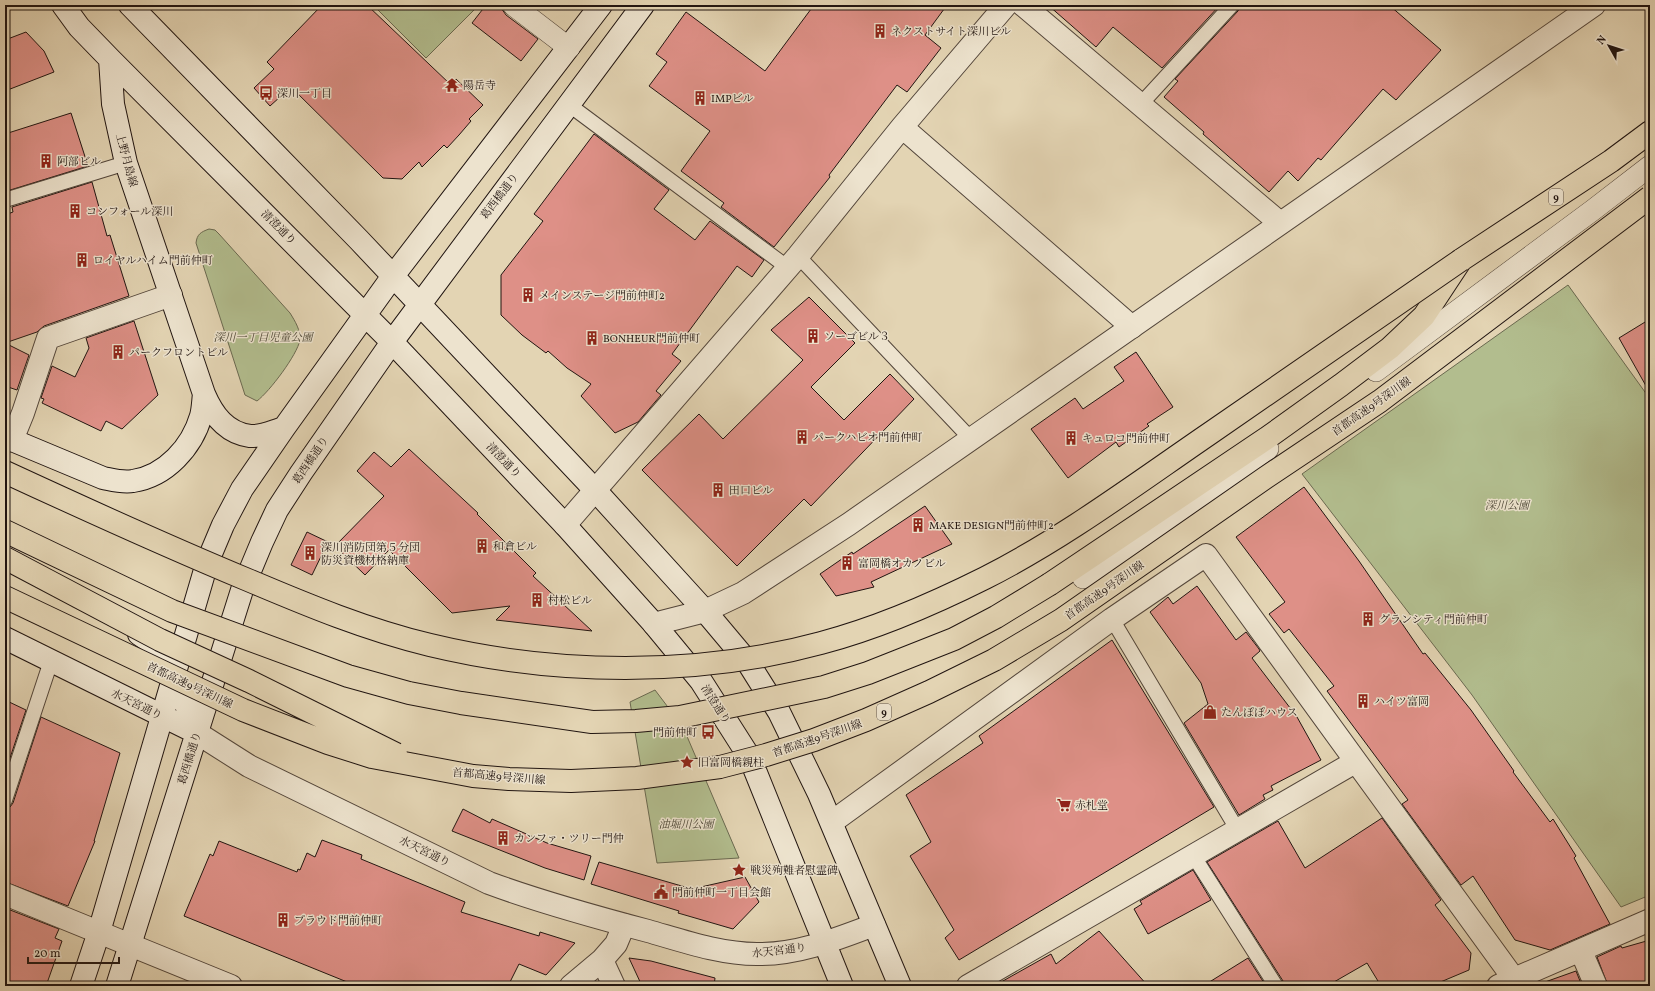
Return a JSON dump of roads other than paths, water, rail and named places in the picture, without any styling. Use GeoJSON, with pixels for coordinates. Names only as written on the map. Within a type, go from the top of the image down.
{"type":"FeatureCollection","features":[{"type":"Feature","properties":{"kind":"highway","name":"9"},"geometry":{"type":"LineString","coordinates":[[5,473],[176,550],[316,608],[377,630],[426,644],[480,656],[529,663],[585,668],[635,668],[680,666],[749,658],[820,644],[872,627],[934,602],[987,577],[1042,546],[1105,506],[1461,260],[1604,165],[1650,132]]}},
{"type":"Feature","properties":{"kind":"highway","name":"首都高速9号深川線"},"geometry":{"type":"LineString","coordinates":[[5,597],[243,710],[285,728],[372,757],[474,776],[571,780],[636,778],[681,773],[720,767],[766,756],[814,740],[866,720],[929,692],[994,660],[1061,620],[1265,478],[1380,402],[1650,196]]}},
{"type":"Feature","properties":{"kind":"highway"},"geometry":{"type":"LineString","coordinates":[[5,531],[172,611],[348,676],[409,692],[511,712],[592,722],[636,721],[680,717],[720,710],[824,688],[868,673],[954,639],[1043,588],[1267,438],[1390,348],[1424,316],[1461,260]]}},
{"type":"Feature","properties":{"kind":"highway"},"geometry":{"type":"LineString","coordinates":[[5,558],[147,634],[357,733],[422,767]]}},
{"type":"Feature","properties":{"kind":"main road","name":"清澄通り"},"geometry":{"type":"LineString","coordinates":[[63,5],[80,28],[365,314],[566,525],[654,624],[701,681],[750,758],[769,801],[842,986]]}},
{"type":"Feature","properties":{"kind":"main road"},"geometry":{"type":"LineString","coordinates":[[130,5],[393,276],[595,490],[705,611],[747,661],[779,712],[832,822],[900,986]]}},
{"type":"Feature","properties":{"kind":"main road"},"geometry":{"type":"LineString","coordinates":[[81,986],[99,932],[207,564],[223,525],[242,489],[393,276],[601,5]]}},
{"type":"Feature","properties":{"kind":"main road","name":"葛西橋通り"},"geometry":{"type":"LineString","coordinates":[[117,986],[242,590],[277,510],[351,399],[392,342],[642,5]]}},
{"type":"Feature","properties":{"kind":"main road"},"geometry":{"type":"LineString","coordinates":[[566,525],[793,261],[902,127],[1006,5]]}},
{"type":"Feature","properties":{"kind":"main road"},"geometry":{"type":"LineString","coordinates":[[1023,5],[1280,223]]}},
{"type":"Feature","properties":{"kind":"main road"},"geometry":{"type":"LineString","coordinates":[[654,624],[705,611],[743,592],[843,528],[1594,5]]}},
{"type":"Feature","properties":{"kind":"main road","name":"上野月島線"},"geometry":{"type":"LineString","coordinates":[[110,59],[113,104],[126,163],[204,394],[215,416],[227,427],[235,431],[251,436],[265,434],[284,428]]}},
{"type":"Feature","properties":{"kind":"main road"},"geometry":{"type":"LineString","coordinates":[[902,127],[1132,327]]}},
{"type":"Feature","properties":{"kind":"main road"},"geometry":{"type":"LineString","coordinates":[[171,295],[48,338],[23,413],[8,441],[103,478],[118,482],[133,482],[162,471],[175,460],[196,430],[202,415],[204,394]]}},
{"type":"Feature","properties":{"kind":"main road"},"geometry":{"type":"LineString","coordinates":[[5,473],[207,564]]}},
{"type":"Feature","properties":{"kind":"main road"},"geometry":{"type":"LineString","coordinates":[[832,822],[1112,619],[1206,555],[1355,762],[1506,983],[1650,920]]}},
{"type":"Feature","properties":{"kind":"main road"},"geometry":{"type":"LineString","coordinates":[[5,558],[85,598],[154,644],[169,660],[197,733]]}},
{"type":"Feature","properties":{"kind":"main road","name":"水天宮通り"},"geometry":{"type":"LineString","coordinates":[[5,638],[197,733],[249,766],[489,883],[510,891],[624,925],[734,953],[759,954],[786,951],[824,943],[874,925]]}},
{"type":"Feature","properties":{"kind":"main road"},"geometry":{"type":"LineString","coordinates":[[968,986],[1355,762]]}},
{"type":"Feature","properties":{"kind":"main road"},"geometry":{"type":"LineString","coordinates":[[5,894],[231,986]]}},
{"type":"Feature","properties":{"kind":"main road"},"geometry":{"type":"LineString","coordinates":[[571,986],[602,960],[616,944],[624,925]]}},
{"type":"Feature","properties":{"kind":"main road"},"geometry":{"type":"LineString","coordinates":[[1581,951],[1596,986]]}},
{"type":"Feature","properties":{"kind":"main road"},"geometry":{"type":"LineString","coordinates":[[602,960],[614,986]]}},
{"type":"Feature","properties":{"kind":"street"},"geometry":{"type":"LineString","coordinates":[[513,5],[569,48]]}},
{"type":"Feature","properties":{"kind":"street"},"geometry":{"type":"LineString","coordinates":[[1083,578],[1175,517],[1378,370],[1650,166]]}},
{"type":"Feature","properties":{"kind":"lane"},"geometry":{"type":"LineString","coordinates":[[1140,105],[1232,5]]}},
{"type":"Feature","properties":{"kind":"lane"},"geometry":{"type":"LineString","coordinates":[[568,104],[793,261],[971,438]]}},
{"type":"Feature","properties":{"kind":"lane"},"geometry":{"type":"LineString","coordinates":[[5,200],[126,163]]}},
{"type":"Feature","properties":{"kind":"lane"},"geometry":{"type":"LineString","coordinates":[[1112,619],[1237,829]]}},
{"type":"Feature","properties":{"kind":"lane"},"geometry":{"type":"LineString","coordinates":[[5,800],[51,661]]}},
{"type":"Feature","properties":{"kind":"lane"},"geometry":{"type":"LineString","coordinates":[[1193,855],[1276,986]]}},
{"type":"Feature","properties":{"kind":"place","name":"ネクストサイト深川ビル"},"geometry":{"type":"Point","coordinates":[880,31]}},
{"type":"Feature","properties":{"kind":"place","name":"陽岳寺"},"geometry":{"type":"Point","coordinates":[452,85]}},
{"type":"Feature","properties":{"kind":"place","name":"深川一丁目"},"geometry":{"type":"Point","coordinates":[266,93]}},
{"type":"Feature","properties":{"kind":"place","name":"IMPビル"},"geometry":{"type":"Point","coordinates":[700,98]}},
{"type":"Feature","properties":{"kind":"place","name":"阿部ビル"},"geometry":{"type":"Point","coordinates":[46,161]}},
{"type":"Feature","properties":{"kind":"place","name":"コンフォール深川"},"geometry":{"type":"Point","coordinates":[75,211]}},
{"type":"Feature","properties":{"kind":"place","name":"ロイヤルハイム門前仲町"},"geometry":{"type":"Point","coordinates":[82,260]}},
{"type":"Feature","properties":{"kind":"place","name":"メインステージ門前仲町2"},"geometry":{"type":"Point","coordinates":[528,295]}},
{"type":"Feature","properties":{"kind":"place","name":"ソーゴビル３"},"geometry":{"type":"Point","coordinates":[813,336]}},
{"type":"Feature","properties":{"kind":"place","name":"BONHEUR門前仲町"},"geometry":{"type":"Point","coordinates":[592,338]}},
{"type":"Feature","properties":{"kind":"place","name":"パークフロントビル"},"geometry":{"type":"Point","coordinates":[118,352]}},
{"type":"Feature","properties":{"kind":"place","name":"パークハビオ門前仲町"},"geometry":{"type":"Point","coordinates":[802,437]}},
{"type":"Feature","properties":{"kind":"place","name":"キュロコ門前仲町"},"geometry":{"type":"Point","coordinates":[1071,438]}},
{"type":"Feature","properties":{"kind":"place","name":"田口ビル"},"geometry":{"type":"Point","coordinates":[718,490]}},
{"type":"Feature","properties":{"kind":"place","name":"MAKE DESIGN門前仲町2"},"geometry":{"type":"Point","coordinates":[918,525]}},
{"type":"Feature","properties":{"kind":"place","name":"和倉ビル"},"geometry":{"type":"Point","coordinates":[482,546]}},
{"type":"Feature","properties":{"kind":"place","name":"深川消防団第５分団 防災資機材格納庫"},"geometry":{"type":"Point","coordinates":[310,553]}},
{"type":"Feature","properties":{"kind":"place","name":"富岡橋オカノビル"},"geometry":{"type":"Point","coordinates":[847,563]}},
{"type":"Feature","properties":{"kind":"place","name":"村松ビル"},"geometry":{"type":"Point","coordinates":[537,600]}},
{"type":"Feature","properties":{"kind":"place","name":"グランシティ門前仲町"},"geometry":{"type":"Point","coordinates":[1368,619]}},
{"type":"Feature","properties":{"kind":"place","name":"ハイツ富岡"},"geometry":{"type":"Point","coordinates":[1363,701]}},
{"type":"Feature","properties":{"kind":"place","name":"たんぽぽハウス"},"geometry":{"type":"Point","coordinates":[1210,712]}},
{"type":"Feature","properties":{"kind":"place","name":"門前仲町"},"geometry":{"type":"Point","coordinates":[708,732]}},
{"type":"Feature","properties":{"kind":"place","name":"旧富岡橋親柱"},"geometry":{"type":"Point","coordinates":[687,762]}},
{"type":"Feature","properties":{"kind":"place","name":"赤札堂"},"geometry":{"type":"Point","coordinates":[1064,805]}},
{"type":"Feature","properties":{"kind":"place","name":"カンファ・ツリー門仲"},"geometry":{"type":"Point","coordinates":[503,838]}},
{"type":"Feature","properties":{"kind":"place","name":"戦災殉難者慰霊碑"},"geometry":{"type":"Point","coordinates":[739,870]}},
{"type":"Feature","properties":{"kind":"place","name":"門前仲町一丁目会館"},"geometry":{"type":"Point","coordinates":[661,892]}},
{"type":"Feature","properties":{"kind":"place","name":"プラウド門前仲町"},"geometry":{"type":"Point","coordinates":[283,920]}},
{"type":"Feature","properties":{"kind":"park label","name":"深川一丁目児童公園"},"geometry":{"type":"Point","coordinates":[263,337]}},
{"type":"Feature","properties":{"kind":"park label","name":"深川公園"},"geometry":{"type":"Point","coordinates":[1507,505]}},
{"type":"Feature","properties":{"kind":"park label","name":"油堀川公園"},"geometry":{"type":"Point","coordinates":[686,824]}}]}
